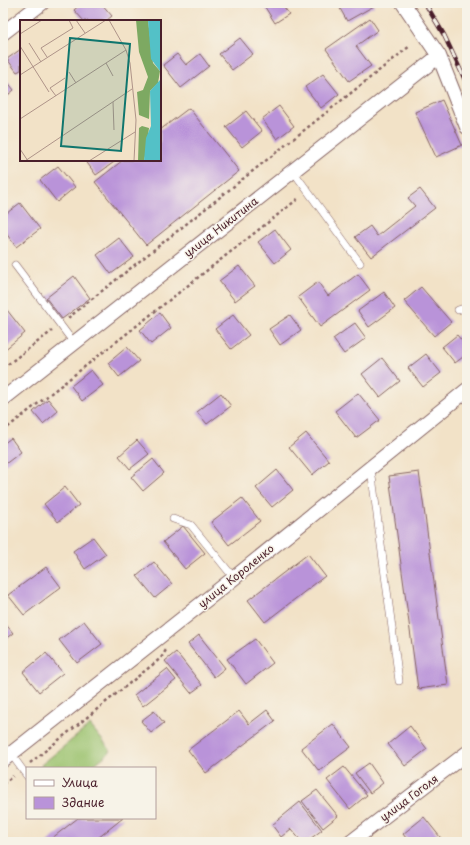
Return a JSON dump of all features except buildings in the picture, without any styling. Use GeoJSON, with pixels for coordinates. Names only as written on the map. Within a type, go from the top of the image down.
{"type":"FeatureCollection","features":[{"type":"Feature","properties":{"kind":"street"},"geometry":{"type":"LineString","coordinates":[[3,33],[42,3]]}},
{"type":"Feature","properties":{"kind":"street"},"geometry":{"type":"LineString","coordinates":[[403,3],[439,56],[467,127]]}},
{"type":"Feature","properties":{"kind":"street","name":"улица Никитина"},"geometry":{"type":"LineString","coordinates":[[3,399],[439,56]]}},
{"type":"Feature","properties":{"kind":"street","name":"улица Короленко"},"geometry":{"type":"LineString","coordinates":[[7,757],[371,469],[467,390]]}},
{"type":"Feature","properties":{"kind":"street","name":"улица Гоголя"},"geometry":{"type":"LineString","coordinates":[[351,842],[467,753]]}},
{"type":"Feature","properties":{"kind":"lane"},"geometry":{"type":"LineString","coordinates":[[293,171],[360,263]]}},
{"type":"Feature","properties":{"kind":"lane"},"geometry":{"type":"LineString","coordinates":[[15,265],[74,343]]}},
{"type":"Feature","properties":{"kind":"lane"},"geometry":{"type":"LineString","coordinates":[[458,310],[467,308]]}},
{"type":"Feature","properties":{"kind":"lane"},"geometry":{"type":"LineString","coordinates":[[371,469],[399,681]]}},
{"type":"Feature","properties":{"kind":"lane"},"geometry":{"type":"LineString","coordinates":[[173,519],[191,525],[234,578]]}},
{"type":"Feature","properties":{"kind":"lane"},"geometry":{"type":"LineString","coordinates":[[7,757],[26,775]]}},
{"type":"Feature","properties":{"kind":"path"},"geometry":{"type":"LineString","coordinates":[[3,368],[60,325],[410,46]]}},
{"type":"Feature","properties":{"kind":"path"},"geometry":{"type":"LineString","coordinates":[[3,430],[308,191]]}},
{"type":"Feature","properties":{"kind":"green space"},"geometry":{"type":"Polygon","coordinates":[[[90,725],[111,751],[91,767],[42,767],[41,765],[90,725]]]}},
{"type":"Feature","properties":{"kind":"railway"},"geometry":{"type":"LineString","coordinates":[[425,3],[444,35],[467,84]]}}]}
